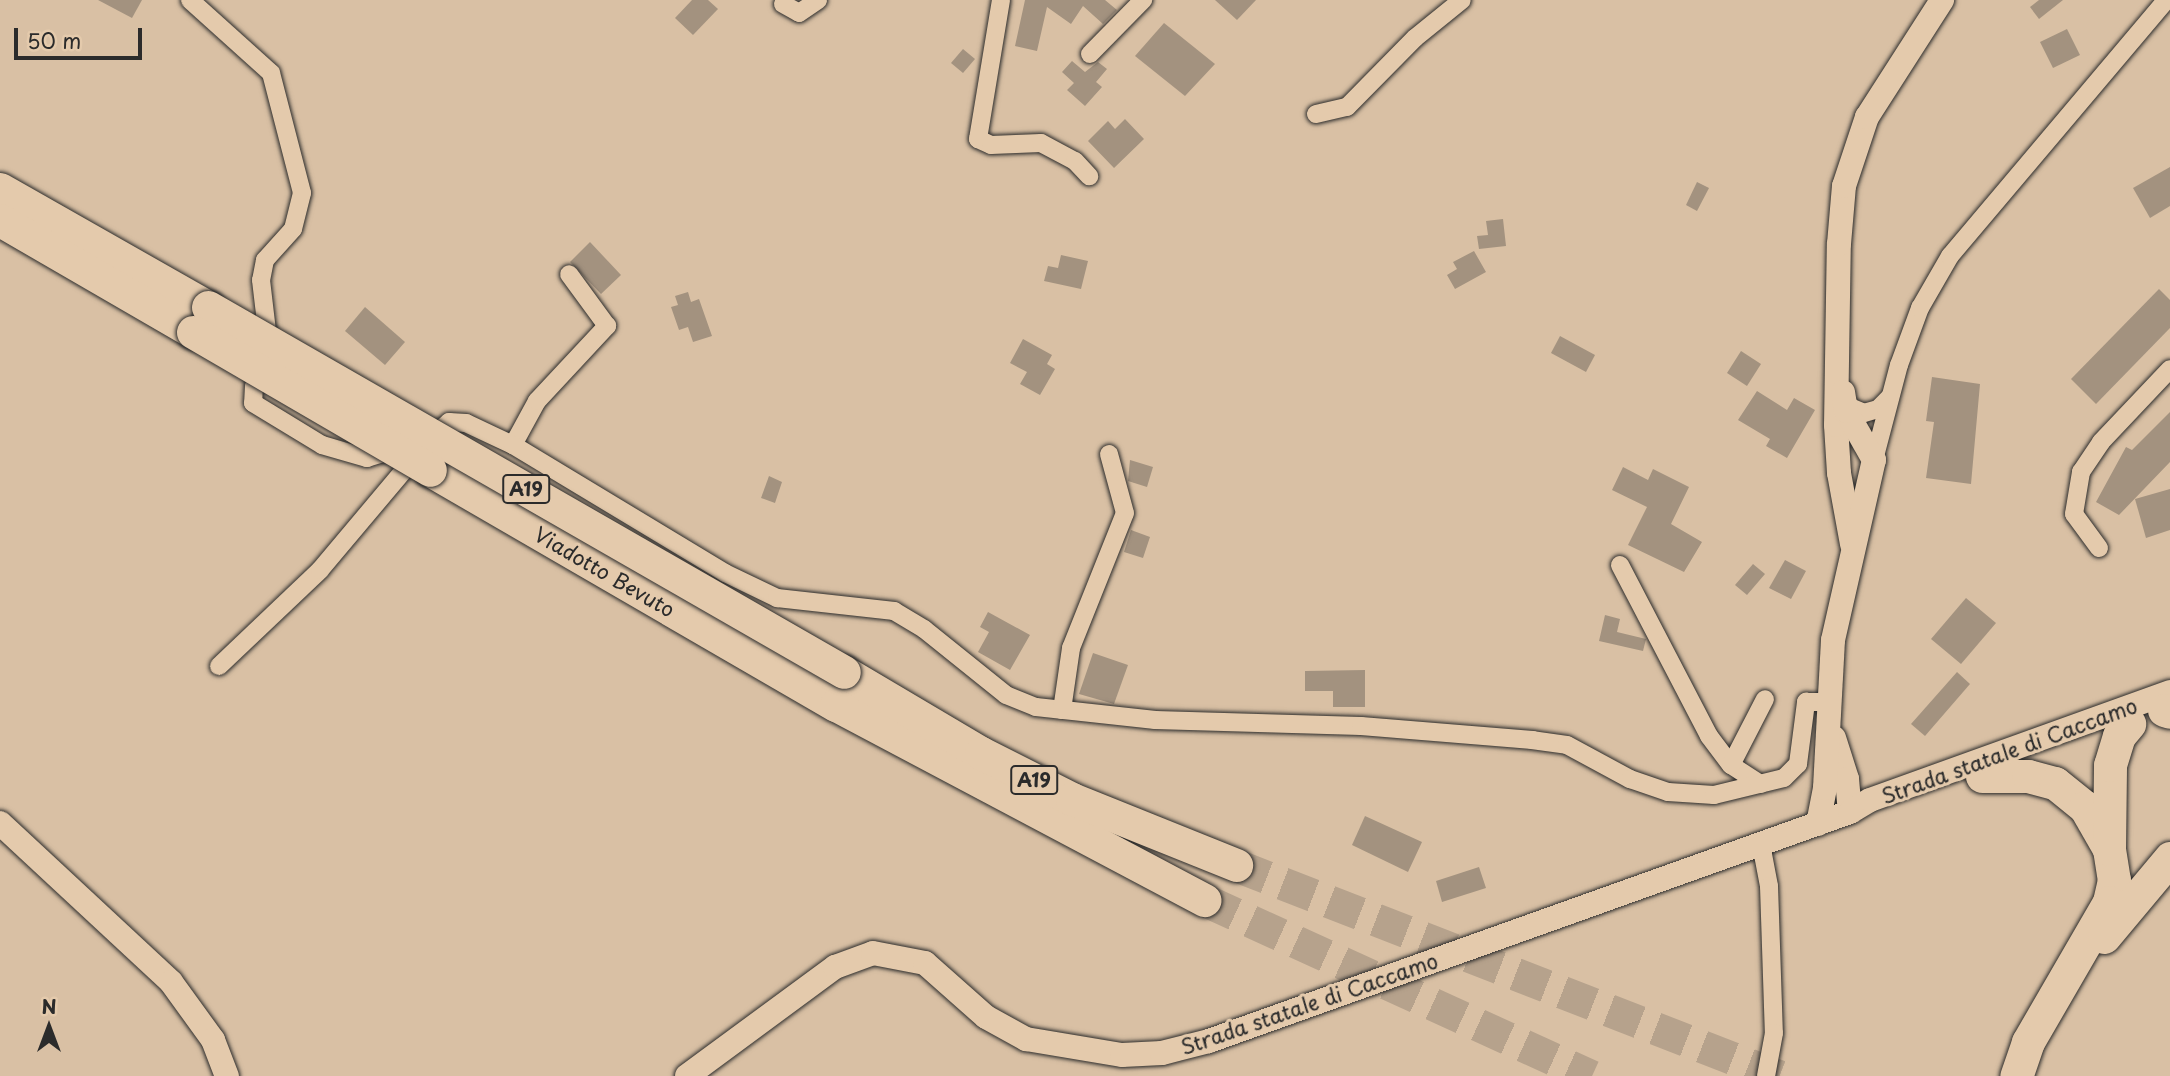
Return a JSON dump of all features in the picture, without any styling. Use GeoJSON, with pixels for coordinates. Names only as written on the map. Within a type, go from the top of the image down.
{"type":"FeatureCollection","features":[{"type":"Feature","properties":{"kind":"highway","name":"A19"},"geometry":{"type":"LineString","coordinates":[[0,189],[200,319]]}},
{"type":"Feature","properties":{"kind":"highway","name":"A19"},"geometry":{"type":"LineString","coordinates":[[0,220],[200,319]]}},
{"type":"Feature","properties":{"kind":"highway","name":"Viadotto Bevuto"},"geometry":{"type":"LineString","coordinates":[[200,319],[844,672],[981,753],[1072,799],[1236,865]]}},
{"type":"Feature","properties":{"kind":"highway","name":"Viadotto Bevuto"},"geometry":{"type":"LineString","coordinates":[[200,319],[836,705],[1205,900]]}},
{"type":"Feature","properties":{"kind":"highway"},"geometry":{"type":"LineString","coordinates":[[2016,1076],[2028,1042],[2109,902],[2114,880],[2109,849],[2110,765],[2119,736],[2155,708]]}},
{"type":"Feature","properties":{"kind":"highway"},"geometry":{"type":"LineString","coordinates":[[1982,776],[2028,776],[2055,783],[2085,807],[2109,849]]}},
{"type":"Feature","properties":{"kind":"highway"},"geometry":{"type":"LineString","coordinates":[[2062,987],[2170,858]]}},
{"type":"Feature","properties":{"kind":"main road"},"geometry":{"type":"LineString","coordinates":[[1852,544],[1839,473],[1836,425],[1839,244],[1852,156],[1885,84],[1942,0]]}},
{"type":"Feature","properties":{"kind":"main road"},"geometry":{"type":"LineString","coordinates":[[1818,824],[1836,784],[1829,711],[1833,640],[1852,544],[1874,460],[1850,420],[1843,393],[1839,357]]}},
{"type":"Feature","properties":{"kind":"main road"},"geometry":{"type":"LineString","coordinates":[[1836,425],[1857,459],[1874,460]]}},
{"type":"Feature","properties":{"kind":"main road","name":"Strada statale di Caccamo"},"geometry":{"type":"LineString","coordinates":[[1860,806],[1875,811],[1982,776],[2155,708]]}},
{"type":"Feature","properties":{"kind":"main road","name":"Strada statale di Caccamo"},"geometry":{"type":"LineString","coordinates":[[687,1076],[853,957],[890,953],[925,962],[986,1017],[1026,1039],[1099,1053],[1162,1053],[1209,1041],[1818,824],[1860,806],[2155,708]]}},
{"type":"Feature","properties":{"kind":"main road"},"geometry":{"type":"LineString","coordinates":[[1836,784],[1860,806]]}},
{"type":"Feature","properties":{"kind":"main road"},"geometry":{"type":"LineString","coordinates":[[0,823],[171,982],[214,1040],[227,1076]]}},
{"type":"Feature","properties":{"kind":"street"},"geometry":{"type":"LineString","coordinates":[[190,0],[271,73],[302,193],[293,229],[265,260],[261,281],[270,348],[267,367],[254,386],[253,404],[322,445],[367,458],[432,437]]}},
{"type":"Feature","properties":{"kind":"street"},"geometry":{"type":"LineString","coordinates":[[783,4],[799,13],[818,0]]}},
{"type":"Feature","properties":{"kind":"street"},"geometry":{"type":"LineString","coordinates":[[1001,0],[978,139],[991,145],[1041,143],[1075,161],[1089,176]]}},
{"type":"Feature","properties":{"kind":"street"},"geometry":{"type":"LineString","coordinates":[[1090,54],[1143,0]]}},
{"type":"Feature","properties":{"kind":"street"},"geometry":{"type":"LineString","coordinates":[[1316,114],[1347,107],[1415,38],[1462,0]]}},
{"type":"Feature","properties":{"kind":"street"},"geometry":{"type":"LineString","coordinates":[[1874,460],[1890,397],[1920,308],[1950,256],[2166,0]]}},
{"type":"Feature","properties":{"kind":"street"},"geometry":{"type":"LineString","coordinates":[[513,445],[537,401],[607,326],[569,274]]}},
{"type":"Feature","properties":{"kind":"street"},"geometry":{"type":"LineString","coordinates":[[2099,548],[2074,514],[2081,472],[2101,442],[2170,369]]}},
{"type":"Feature","properties":{"kind":"street"},"geometry":{"type":"LineString","coordinates":[[1843,393],[1850,407],[1864,412],[1878,409],[1890,397]]}},
{"type":"Feature","properties":{"kind":"street"},"geometry":{"type":"LineString","coordinates":[[219,666],[320,570],[432,437],[449,422],[466,423],[513,445],[725,573],[777,598],[894,611],[924,629],[1006,695],[1036,708],[1155,720],[1361,726],[1532,740],[1567,745],[1630,779],[1668,792],[1714,795],[1784,778],[1798,764],[1806,702],[1829,711]]}},
{"type":"Feature","properties":{"kind":"street"},"geometry":{"type":"LineString","coordinates":[[1062,710],[1071,648],[1125,513],[1109,454]]}},
{"type":"Feature","properties":{"kind":"street"},"geometry":{"type":"LineString","coordinates":[[1620,565],[1686,698],[1731,765],[1760,784]]}},
{"type":"Feature","properties":{"kind":"street"},"geometry":{"type":"LineString","coordinates":[[1731,765],[1765,699]]}},
{"type":"Feature","properties":{"kind":"street"},"geometry":{"type":"LineString","coordinates":[[1761,844],[1769,886],[1774,1033],[1766,1076]]}},
{"type":"Feature","properties":{"kind":"building"},"geometry":{"type":"Polygon","coordinates":[[[98,0],[142,0],[132,18],[98,0]]]}},
{"type":"Feature","properties":{"kind":"building"},"geometry":{"type":"Polygon","coordinates":[[[692,0],[708,0],[718,9],[693,35],[675,18],[692,0]]]}},
{"type":"Feature","properties":{"kind":"building"},"geometry":{"type":"Polygon","coordinates":[[[1025,0],[1105,0],[1117,10],[1103,24],[1083,6],[1071,24],[1047,7],[1037,51],[1015,46],[1025,0]]]}},
{"type":"Feature","properties":{"kind":"building"},"geometry":{"type":"Polygon","coordinates":[[[1215,0],[1256,0],[1237,20],[1215,0]]]}},
{"type":"Feature","properties":{"kind":"building"},"geometry":{"type":"Polygon","coordinates":[[[2039,0],[2063,0],[2039,19],[2030,7],[2039,0]]]}},
{"type":"Feature","properties":{"kind":"building"},"geometry":{"type":"Polygon","coordinates":[[[1164,23],[1215,64],[1185,96],[1135,56],[1164,23]]]}},
{"type":"Feature","properties":{"kind":"building"},"geometry":{"type":"Polygon","coordinates":[[[2067,29],[2080,55],[2053,68],[2040,42],[2067,29]]]}},
{"type":"Feature","properties":{"kind":"building"},"geometry":{"type":"Polygon","coordinates":[[[963,49],[975,59],[963,73],[951,63],[963,49]]]}},
{"type":"Feature","properties":{"kind":"building"},"geometry":{"type":"Polygon","coordinates":[[[1072,61],[1085,72],[1098,62],[1107,69],[1096,82],[1102,87],[1085,106],[1067,90],[1074,83],[1062,72],[1072,61]]]}},
{"type":"Feature","properties":{"kind":"building"},"geometry":{"type":"Polygon","coordinates":[[[1125,119],[1144,139],[1114,168],[1088,141],[1108,121],[1115,129],[1125,119]]]}},
{"type":"Feature","properties":{"kind":"building"},"geometry":{"type":"Polygon","coordinates":[[[2170,167],[2170,206],[2150,218],[2133,188],[2170,167]]]}},
{"type":"Feature","properties":{"kind":"building"},"geometry":{"type":"Polygon","coordinates":[[[1697,182],[1709,188],[1697,211],[1686,205],[1697,182]]]}},
{"type":"Feature","properties":{"kind":"building"},"geometry":{"type":"Polygon","coordinates":[[[1503,219],[1506,246],[1479,249],[1477,236],[1488,235],[1486,221],[1503,219]]]}},
{"type":"Feature","properties":{"kind":"building"},"geometry":{"type":"Polygon","coordinates":[[[590,242],[621,275],[601,294],[570,262],[590,242]]]}},
{"type":"Feature","properties":{"kind":"building"},"geometry":{"type":"Polygon","coordinates":[[[1474,251],[1486,272],[1455,289],[1447,275],[1457,269],[1453,262],[1474,251]]]}},
{"type":"Feature","properties":{"kind":"building"},"geometry":{"type":"Polygon","coordinates":[[[1061,255],[1088,261],[1081,289],[1044,281],[1048,266],[1058,268],[1061,255]]]}},
{"type":"Feature","properties":{"kind":"building"},"geometry":{"type":"Polygon","coordinates":[[[2159,289],[2170,300],[2170,328],[2096,404],[2071,379],[2159,289]]]}},
{"type":"Feature","properties":{"kind":"building"},"geometry":{"type":"Polygon","coordinates":[[[688,292],[691,302],[699,299],[712,336],[693,342],[688,327],[679,330],[671,307],[678,305],[675,296],[688,292]]]}},
{"type":"Feature","properties":{"kind":"building"},"geometry":{"type":"Polygon","coordinates":[[[365,307],[405,342],[385,365],[345,331],[365,307]]]}},
{"type":"Feature","properties":{"kind":"building"},"geometry":{"type":"Polygon","coordinates":[[[1560,336],[1595,355],[1586,372],[1551,353],[1560,336]]]}},
{"type":"Feature","properties":{"kind":"building"},"geometry":{"type":"Polygon","coordinates":[[[1023,339],[1052,355],[1047,364],[1055,369],[1040,395],[1020,384],[1027,372],[1010,363],[1023,339]]]}},
{"type":"Feature","properties":{"kind":"building"},"geometry":{"type":"Polygon","coordinates":[[[1741,351],[1761,364],[1747,386],[1727,373],[1741,351]]]}},
{"type":"Feature","properties":{"kind":"building"},"geometry":{"type":"Polygon","coordinates":[[[1932,377],[1980,384],[1971,484],[1926,478],[1934,422],[1926,421],[1932,377]]]}},
{"type":"Feature","properties":{"kind":"building"},"geometry":{"type":"Polygon","coordinates":[[[1757,391],[1787,410],[1794,398],[1815,410],[1787,458],[1766,446],[1770,439],[1738,420],[1757,391]]]}},
{"type":"Feature","properties":{"kind":"building"},"geometry":{"type":"Polygon","coordinates":[[[2170,412],[2170,462],[2119,515],[2096,502],[2126,447],[2132,450],[2170,412]]]}},
{"type":"Feature","properties":{"kind":"building"},"geometry":{"type":"Polygon","coordinates":[[[1130,460],[1153,467],[1147,487],[1128,481],[1130,460]]]}},
{"type":"Feature","properties":{"kind":"building"},"geometry":{"type":"Polygon","coordinates":[[[1623,467],[1648,480],[1653,469],[1689,487],[1671,524],[1702,542],[1684,572],[1628,545],[1647,507],[1612,490],[1623,467]]]}},
{"type":"Feature","properties":{"kind":"building"},"geometry":{"type":"Polygon","coordinates":[[[769,476],[782,482],[775,503],[761,498],[769,476]]]}},
{"type":"Feature","properties":{"kind":"building"},"geometry":{"type":"Polygon","coordinates":[[[2170,489],[2170,530],[2146,538],[2135,499],[2170,489]]]}},
{"type":"Feature","properties":{"kind":"building"},"geometry":{"type":"Polygon","coordinates":[[[1131,530],[1150,537],[1143,558],[1124,552],[1131,530]]]}},
{"type":"Feature","properties":{"kind":"building"},"geometry":{"type":"Polygon","coordinates":[[[1785,560],[1806,571],[1791,599],[1769,588],[1785,560]]]}},
{"type":"Feature","properties":{"kind":"building"},"geometry":{"type":"Polygon","coordinates":[[[1753,564],[1765,574],[1747,595],[1735,585],[1753,564]]]}},
{"type":"Feature","properties":{"kind":"building"},"geometry":{"type":"Polygon","coordinates":[[[1966,598],[1996,623],[1961,664],[1931,639],[1966,598]]]}},
{"type":"Feature","properties":{"kind":"building"},"geometry":{"type":"Polygon","coordinates":[[[988,612],[1030,635],[1010,670],[978,652],[989,632],[980,627],[988,612]]]}},
{"type":"Feature","properties":{"kind":"building"},"geometry":{"type":"Polygon","coordinates":[[[1605,615],[1620,619],[1617,632],[1646,639],[1643,651],[1599,641],[1605,615]]]}},
{"type":"Feature","properties":{"kind":"building"},"geometry":{"type":"Polygon","coordinates":[[[1093,653],[1128,665],[1114,704],[1079,694],[1093,653]]]}},
{"type":"Feature","properties":{"kind":"building"},"geometry":{"type":"Polygon","coordinates":[[[1365,670],[1365,707],[1333,707],[1333,691],[1305,691],[1305,671],[1365,670]]]}},
{"type":"Feature","properties":{"kind":"building"},"geometry":{"type":"Polygon","coordinates":[[[1957,672],[1970,684],[1925,736],[1911,724],[1957,672]]]}},
{"type":"Feature","properties":{"kind":"building"},"geometry":{"type":"Polygon","coordinates":[[[1365,816],[1422,842],[1408,872],[1352,845],[1365,816]]]}},
{"type":"Feature","properties":{"kind":"building"},"geometry":{"type":"Polygon","coordinates":[[[1479,867],[1486,888],[1442,902],[1436,881],[1479,867]]]}},
{"type":"Feature","properties":{"kind":"tunnel"},"geometry":{"type":"LineString","coordinates":[[1236,865],[1779,1076]]}},
{"type":"Feature","properties":{"kind":"tunnel"},"geometry":{"type":"LineString","coordinates":[[1205,900],[1592,1076]]}}]}
